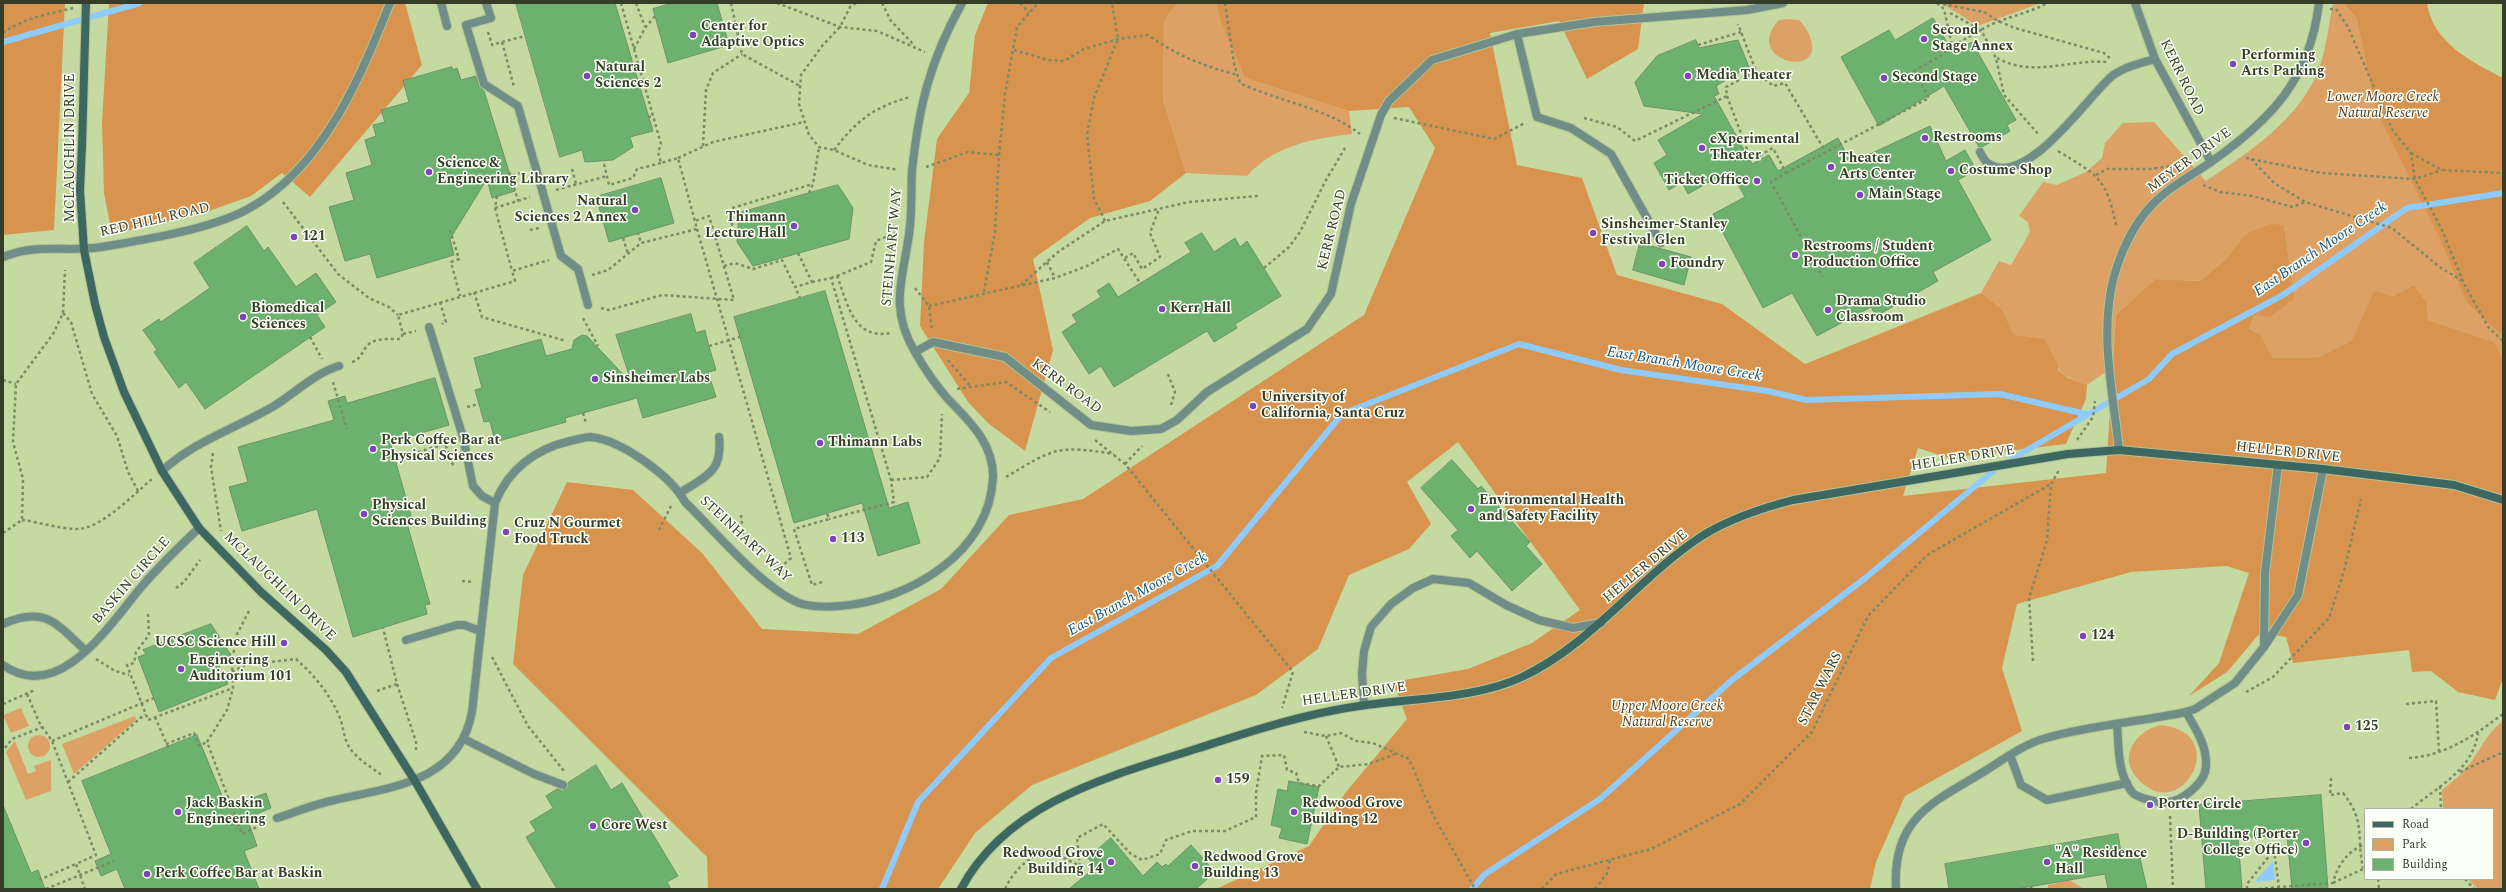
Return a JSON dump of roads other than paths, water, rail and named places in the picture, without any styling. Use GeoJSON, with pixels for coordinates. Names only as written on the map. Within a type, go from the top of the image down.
{"type":"FeatureCollection","features":[{"type":"Feature","properties":{"kind":"main road","name":"MCLAUGHLIN DRIVE"},"geometry":{"type":"LineString","coordinates":[[86,3],[80,190],[84,250],[95,304],[124,392],[162,471],[199,528],[261,592],[326,650],[346,672],[415,781],[477,889]]}},
{"type":"Feature","properties":{"kind":"main road","name":"HELLER DRIVE"},"geometry":{"type":"LineString","coordinates":[[961,889],[986,852],[1011,829],[1031,814],[1079,788],[1290,719],[1364,705],[1469,693],[1520,678],[1556,659],[1601,623],[1673,558],[1705,534],[1760,508],[1793,500],[2047,459],[2068,454],[2119,450],[2323,469],[2454,486],[2485,492],[2503,500]]}},
{"type":"Feature","properties":{"kind":"street","name":"RED HILL ROAD"},"geometry":{"type":"LineString","coordinates":[[3,257],[29,250],[84,250],[172,234],[248,209],[275,192],[303,163],[333,123],[369,55],[390,3]]}},
{"type":"Feature","properties":{"kind":"street"},"geometry":{"type":"LineString","coordinates":[[441,3],[447,26]]}},
{"type":"Feature","properties":{"kind":"street"},"geometry":{"type":"LineString","coordinates":[[486,3],[490,18],[466,25],[484,84],[518,106],[561,256],[578,269],[588,305]]}},
{"type":"Feature","properties":{"kind":"street","name":"STEINHART WAY"},"geometry":{"type":"LineString","coordinates":[[277,818],[329,801],[415,781],[447,761],[464,739],[472,712],[495,503],[506,481],[518,467],[544,450],[560,443],[590,437],[625,449],[656,470],[680,493],[685,502],[766,582],[786,597],[802,604],[834,606],[858,604],[903,590],[927,578],[946,564],[966,545],[980,523],[993,476],[983,439],[970,420],[930,377],[904,331],[900,316],[899,295],[910,227],[912,172],[924,92],[935,57],[962,3]]}},
{"type":"Feature","properties":{"kind":"street","name":"KERR ROAD"},"geometry":{"type":"LineString","coordinates":[[915,352],[933,342],[1005,357],[1091,425],[1131,431],[1161,429],[1177,420],[1207,392],[1307,329],[1331,294],[1351,204],[1381,115],[1389,101],[1432,60],[1517,34],[1594,22],[1734,11],[1784,3]]}},
{"type":"Feature","properties":{"kind":"street","name":"KERR ROAD"},"geometry":{"type":"LineString","coordinates":[[2135,3],[2155,59],[2211,162]]}},
{"type":"Feature","properties":{"kind":"street","name":"MEYER DRIVE"},"geometry":{"type":"LineString","coordinates":[[2119,450],[2110,376],[2108,318],[2114,277],[2127,241],[2150,207],[2177,185],[2241,140],[2278,105],[2306,60],[2319,6]]}},
{"type":"Feature","properties":{"kind":"street"},"geometry":{"type":"LineString","coordinates":[[1517,34],[1537,117],[1571,128],[1611,154],[1661,243]]}},
{"type":"Feature","properties":{"kind":"street"},"geometry":{"type":"LineString","coordinates":[[1980,152],[1987,163],[1996,168],[2011,167],[2048,145],[2113,76],[2132,66],[2155,59]]}},
{"type":"Feature","properties":{"kind":"street"},"geometry":{"type":"LineString","coordinates":[[429,327],[463,437],[473,486],[482,496],[495,503]]}},
{"type":"Feature","properties":{"kind":"street"},"geometry":{"type":"LineString","coordinates":[[162,471],[175,460],[214,436],[274,406],[327,370],[339,366]]}},
{"type":"Feature","properties":{"kind":"street"},"geometry":{"type":"LineString","coordinates":[[680,493],[715,467],[721,454],[719,437]]}},
{"type":"Feature","properties":{"kind":"street"},"geometry":{"type":"LineString","coordinates":[[2264,647],[2265,573],[2278,465]]}},
{"type":"Feature","properties":{"kind":"street"},"geometry":{"type":"LineString","coordinates":[[1896,889],[1895,866],[1900,843],[1920,814],[1936,800],[2010,755],[2045,738],[2186,712],[2195,709],[2235,683],[2264,647],[2298,595],[2323,469]]}},
{"type":"Feature","properties":{"kind":"street","name":"BASKIN CIRCLE"},"geometry":{"type":"LineString","coordinates":[[3,665],[13,672],[24,674],[48,674],[66,667],[86,651],[163,562],[199,528]]}},
{"type":"Feature","properties":{"kind":"street"},"geometry":{"type":"LineString","coordinates":[[1364,705],[1362,666],[1364,651],[1371,627],[1391,604],[1413,588],[1433,579],[1452,579],[1469,582],[1506,604],[1539,620],[1573,628],[1601,623]]}},
{"type":"Feature","properties":{"kind":"street"},"geometry":{"type":"LineString","coordinates":[[3,624],[24,617],[45,616],[57,624],[86,651]]}},
{"type":"Feature","properties":{"kind":"street"},"geometry":{"type":"LineString","coordinates":[[406,640],[464,625],[480,631]]}},
{"type":"Feature","properties":{"kind":"street"},"geometry":{"type":"LineString","coordinates":[[2117,724],[2121,772],[2132,793],[2144,799],[2169,802],[2195,787],[2205,772],[2204,745],[2186,712]]}},
{"type":"Feature","properties":{"kind":"street"},"geometry":{"type":"LineString","coordinates":[[464,739],[534,774],[564,785]]}},
{"type":"Feature","properties":{"kind":"street"},"geometry":{"type":"LineString","coordinates":[[2010,755],[2021,785],[2047,800],[2127,783]]}},
{"type":"Feature","properties":{"kind":"water"},"geometry":{"type":"Polygon","coordinates":[[[2273,861],[2275,880],[2255,882],[2273,861]]]}},
{"type":"Feature","properties":{"kind":"waterway"},"geometry":{"type":"LineString","coordinates":[[3,42],[140,3]]}},
{"type":"Feature","properties":{"kind":"waterway","name":"East Branch Moore Creek"},"geometry":{"type":"LineString","coordinates":[[1472,889],[1485,874],[1600,799],[1732,680],[1864,579],[1998,467],[2149,379],[2172,354],[2283,295],[2407,208],[2503,193]]}},
{"type":"Feature","properties":{"kind":"waterway","name":"East Branch Moore Creek"},"geometry":{"type":"LineString","coordinates":[[882,889],[918,802],[1051,658],[1217,566],[1342,414],[1519,344],[1621,370],[1768,391],[1806,400],[2000,394],[2086,414]]}},
{"type":"Feature","properties":{"kind":"place","name":"Center for Adaptive Optics"},"geometry":{"type":"Point","coordinates":[693,35]}},
{"type":"Feature","properties":{"kind":"place","name":"Second Stage Annex"},"geometry":{"type":"Point","coordinates":[1924,39]}},
{"type":"Feature","properties":{"kind":"place","name":"Performing Arts Parking"},"geometry":{"type":"Point","coordinates":[2233,64]}},
{"type":"Feature","properties":{"kind":"place","name":"Natural Sciences 2"},"geometry":{"type":"Point","coordinates":[587,76]}},
{"type":"Feature","properties":{"kind":"place","name":"Media Theater"},"geometry":{"type":"Point","coordinates":[1688,76]}},
{"type":"Feature","properties":{"kind":"place","name":"Second Stage"},"geometry":{"type":"Point","coordinates":[1884,78]}},
{"type":"Feature","properties":{"kind":"place","name":"Restrooms"},"geometry":{"type":"Point","coordinates":[1925,138]}},
{"type":"Feature","properties":{"kind":"place","name":"eXperimental Theater"},"geometry":{"type":"Point","coordinates":[1702,148]}},
{"type":"Feature","properties":{"kind":"place","name":"Theater Arts Center"},"geometry":{"type":"Point","coordinates":[1831,167]}},
{"type":"Feature","properties":{"kind":"place","name":"Costume Shop"},"geometry":{"type":"Point","coordinates":[1951,171]}},
{"type":"Feature","properties":{"kind":"place","name":"Science & Engineering Library"},"geometry":{"type":"Point","coordinates":[429,172]}},
{"type":"Feature","properties":{"kind":"place","name":"Ticket Office"},"geometry":{"type":"Point","coordinates":[1757,181]}},
{"type":"Feature","properties":{"kind":"place","name":"Main Stage"},"geometry":{"type":"Point","coordinates":[1860,195]}},
{"type":"Feature","properties":{"kind":"place","name":"Natural Sciences 2 Annex"},"geometry":{"type":"Point","coordinates":[635,210]}},
{"type":"Feature","properties":{"kind":"place","name":"Thimann Lecture Hall"},"geometry":{"type":"Point","coordinates":[794,226]}},
{"type":"Feature","properties":{"kind":"place","name":"Sinsheimer-Stanley Festival Glen"},"geometry":{"type":"Point","coordinates":[1593,233]}},
{"type":"Feature","properties":{"kind":"place","name":"121"},"geometry":{"type":"Point","coordinates":[294,237]}},
{"type":"Feature","properties":{"kind":"place","name":"Restrooms / Student Production Office"},"geometry":{"type":"Point","coordinates":[1795,255]}},
{"type":"Feature","properties":{"kind":"place","name":"Foundry"},"geometry":{"type":"Point","coordinates":[1662,264]}},
{"type":"Feature","properties":{"kind":"place","name":"Kerr Hall"},"geometry":{"type":"Point","coordinates":[1162,309]}},
{"type":"Feature","properties":{"kind":"place","name":"Drama Studio Classroom"},"geometry":{"type":"Point","coordinates":[1828,310]}},
{"type":"Feature","properties":{"kind":"place","name":"Biomedical Sciences"},"geometry":{"type":"Point","coordinates":[243,317]}},
{"type":"Feature","properties":{"kind":"place","name":"Sinsheimer Labs"},"geometry":{"type":"Point","coordinates":[595,379]}},
{"type":"Feature","properties":{"kind":"place","name":"University of California, Santa Cruz"},"geometry":{"type":"Point","coordinates":[1253,406]}},
{"type":"Feature","properties":{"kind":"place","name":"Thimann Labs"},"geometry":{"type":"Point","coordinates":[820,443]}},
{"type":"Feature","properties":{"kind":"place","name":"Perk Coffee Bar at Physical Sciences"},"geometry":{"type":"Point","coordinates":[373,449]}},
{"type":"Feature","properties":{"kind":"place","name":"Environmental Health and Safety Facility"},"geometry":{"type":"Point","coordinates":[1471,509]}},
{"type":"Feature","properties":{"kind":"place","name":"Physical Sciences Building"},"geometry":{"type":"Point","coordinates":[364,514]}},
{"type":"Feature","properties":{"kind":"place","name":"Cruz N Gourmet Food Truck"},"geometry":{"type":"Point","coordinates":[506,532]}},
{"type":"Feature","properties":{"kind":"place","name":"113"},"geometry":{"type":"Point","coordinates":[833,539]}},
{"type":"Feature","properties":{"kind":"place","name":"124"},"geometry":{"type":"Point","coordinates":[2083,636]}},
{"type":"Feature","properties":{"kind":"place","name":"UCSC Science Hill"},"geometry":{"type":"Point","coordinates":[284,643]}},
{"type":"Feature","properties":{"kind":"place","name":"Engineering Auditorium 101"},"geometry":{"type":"Point","coordinates":[181,669]}},
{"type":"Feature","properties":{"kind":"place","name":"125"},"geometry":{"type":"Point","coordinates":[2347,727]}},
{"type":"Feature","properties":{"kind":"place","name":"159"},"geometry":{"type":"Point","coordinates":[1218,780]}},
{"type":"Feature","properties":{"kind":"place","name":"Porter Circle"},"geometry":{"type":"Point","coordinates":[2150,805]}},
{"type":"Feature","properties":{"kind":"place","name":"Jack Baskin Engineering"},"geometry":{"type":"Point","coordinates":[178,812]}},
{"type":"Feature","properties":{"kind":"place","name":"Redwood Grove Building 12"},"geometry":{"type":"Point","coordinates":[1294,812]}},
{"type":"Feature","properties":{"kind":"place","name":"Core West"},"geometry":{"type":"Point","coordinates":[593,826]}},
{"type":"Feature","properties":{"kind":"place","name":"D-Building (Porter College Office)"},"geometry":{"type":"Point","coordinates":[2306,843]}},
{"type":"Feature","properties":{"kind":"place","name":"Redwood Grove Building 14"},"geometry":{"type":"Point","coordinates":[1111,862]}},
{"type":"Feature","properties":{"kind":"place","name":"\"A\" Residence Hall"},"geometry":{"type":"Point","coordinates":[2047,862]}},
{"type":"Feature","properties":{"kind":"place","name":"Redwood Grove Building 13"},"geometry":{"type":"Point","coordinates":[1195,866]}},
{"type":"Feature","properties":{"kind":"place","name":"Perk Coffee Bar at Baskin"},"geometry":{"type":"Point","coordinates":[147,874]}},
{"type":"Feature","properties":{"kind":"park label","name":"Lower Moore Creek Natural Reserve"},"geometry":{"type":"Point","coordinates":[2383,106]}},
{"type":"Feature","properties":{"kind":"park label","name":"Upper Moore Creek Natural Reserve"},"geometry":{"type":"Point","coordinates":[1667,716]}}]}
